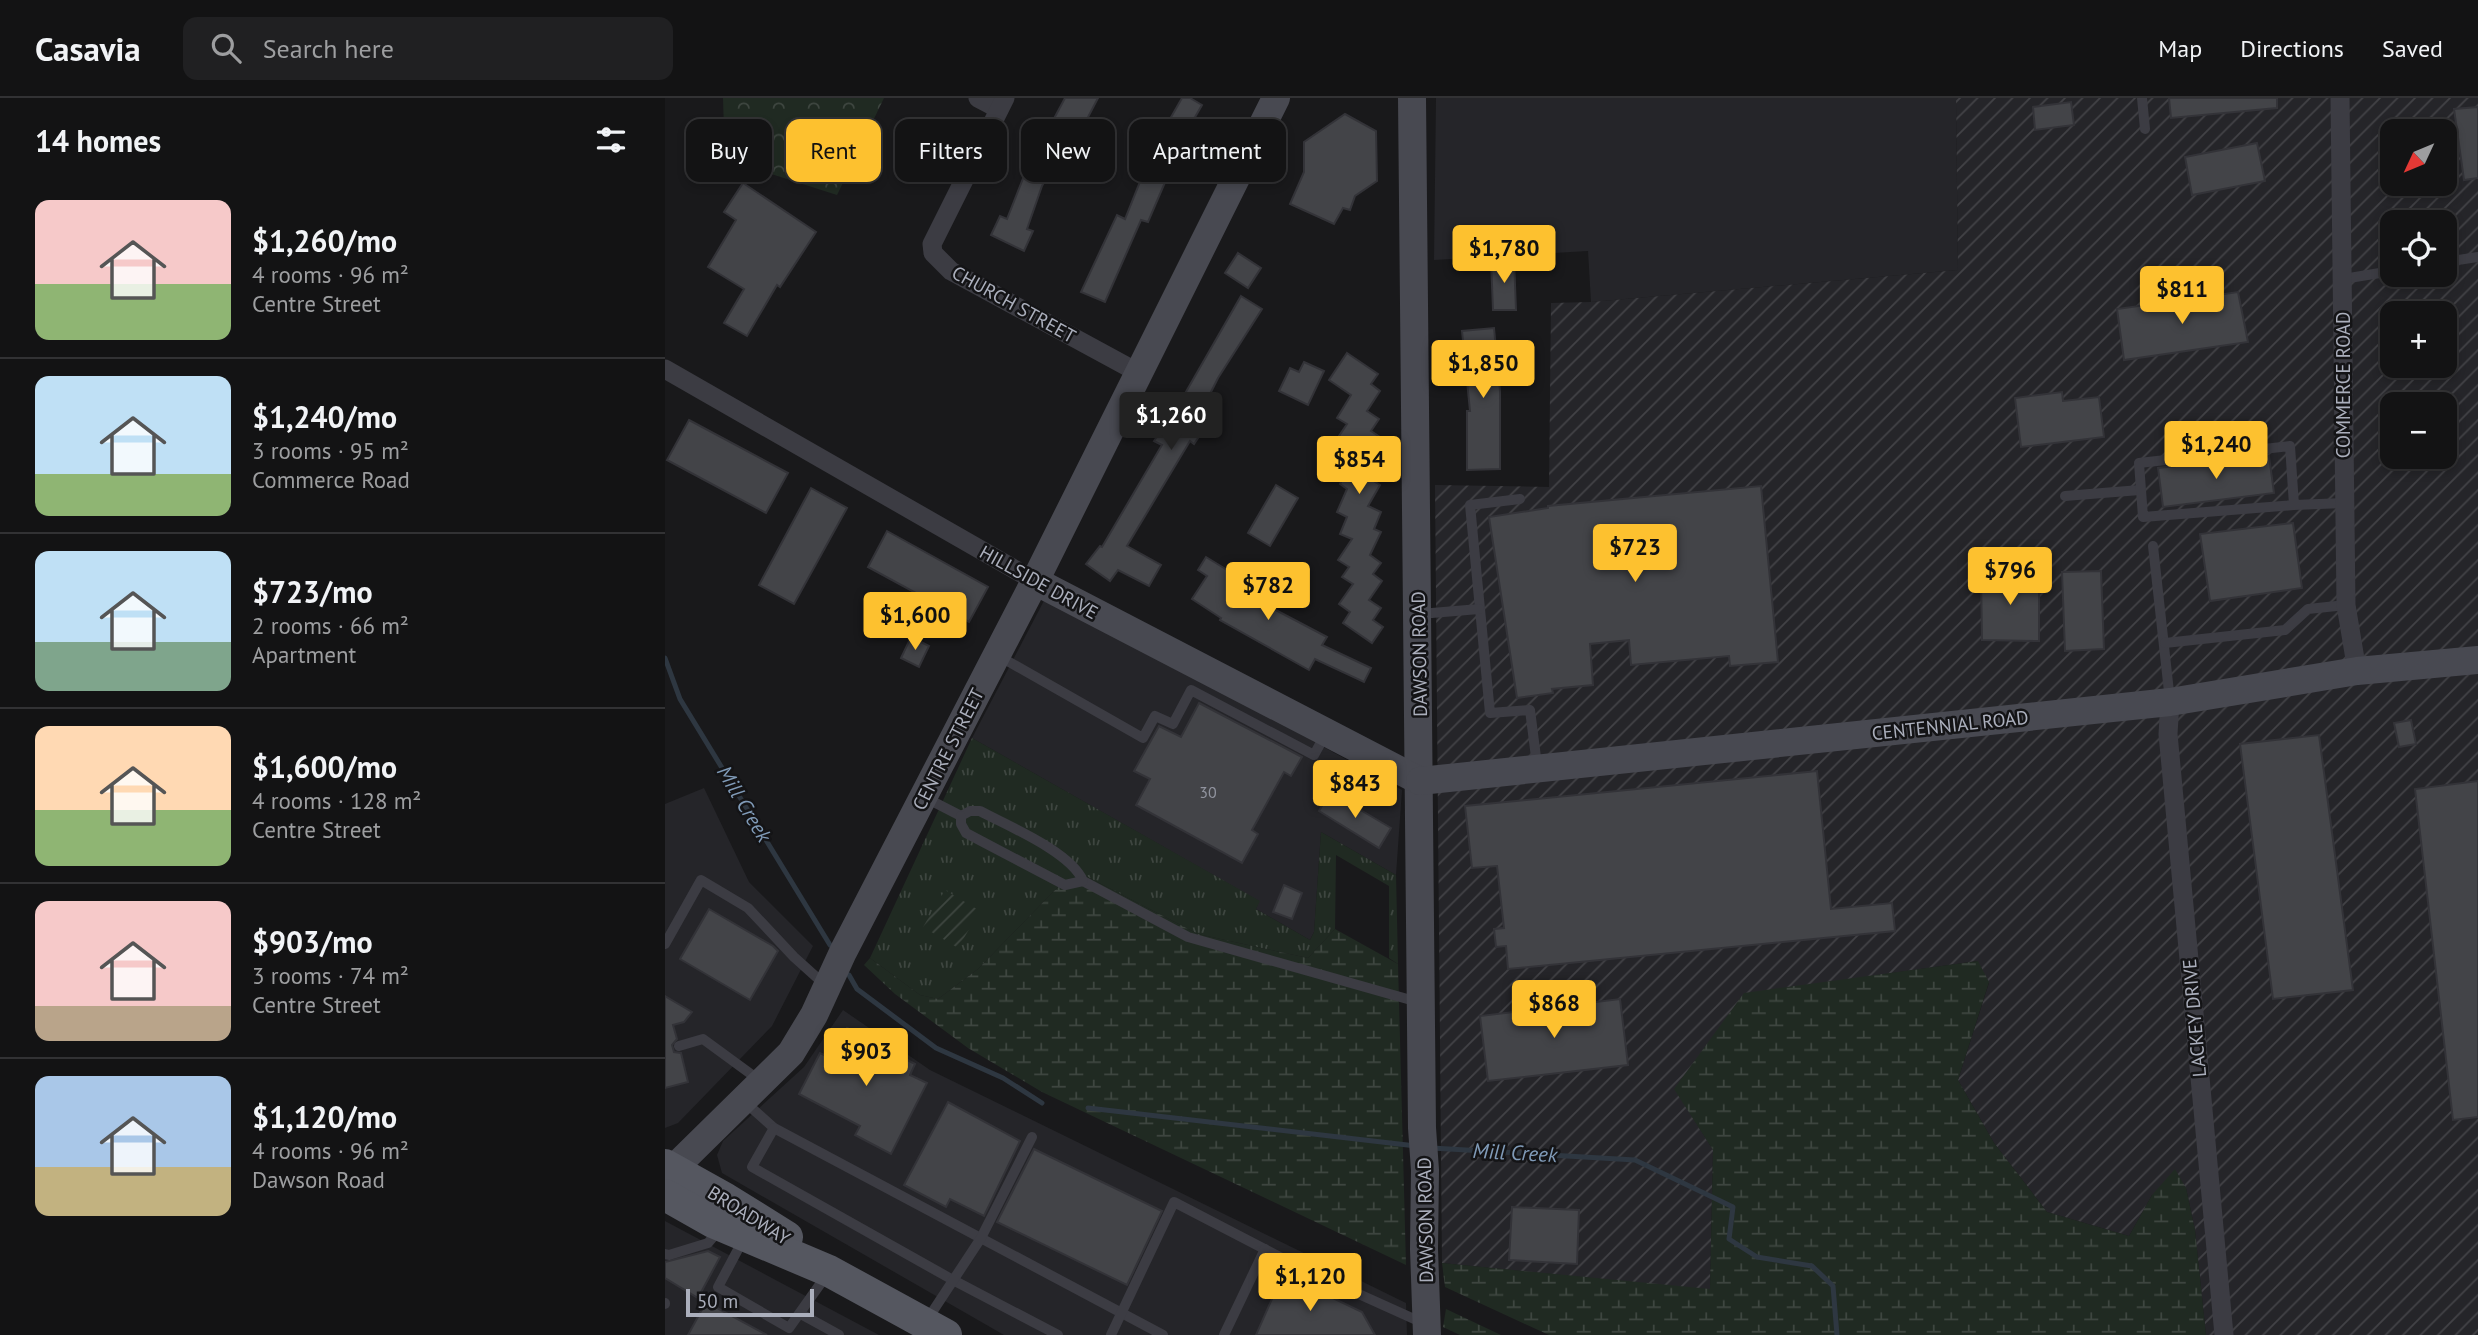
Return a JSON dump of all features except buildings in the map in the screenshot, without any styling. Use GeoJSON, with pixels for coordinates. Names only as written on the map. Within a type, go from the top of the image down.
{"type":"FeatureCollection","features":[{"type":"Feature","properties":{"kind":"main road","name":"BROADWAY"},"geometry":{"type":"LineString","coordinates":[[667,1177],[734,1231],[829,1271],[924,1326]]}},
{"type":"Feature","properties":{"kind":"main road","name":"BROADWAY"},"geometry":{"type":"LineString","coordinates":[[667,1177],[726,1199],[792,1240],[829,1271]]}},
{"type":"Feature","properties":{"kind":"street"},"geometry":{"type":"LineString","coordinates":[[978,98],[1002,104]]}},
{"type":"Feature","properties":{"kind":"street","name":"CENTRE STREET"},"geometry":{"type":"LineString","coordinates":[[667,1177],[701,1140],[791,1053],[814,1015],[843,952],[1035,581],[1276,98]]}},
{"type":"Feature","properties":{"kind":"street","name":"DAWSON ROAD"},"geometry":{"type":"LineString","coordinates":[[1412,98],[1422,1128],[1427,1330]]}},
{"type":"Feature","properties":{"kind":"street","name":"COMMERCE ROAD"},"geometry":{"type":"LineString","coordinates":[[2340,98],[2346,605],[2357,671]]}},
{"type":"Feature","properties":{"kind":"street","name":"CHURCH STREET"},"geometry":{"type":"LineString","coordinates":[[1002,104],[932,244],[933,253],[951,271],[1139,373]]}},
{"type":"Feature","properties":{"kind":"street","name":"HILLSIDE DRIVE"},"geometry":{"type":"LineString","coordinates":[[665,369],[1035,581],[1420,781]]}},
{"type":"Feature","properties":{"kind":"street","name":"CENTENNIAL ROAD"},"geometry":{"type":"LineString","coordinates":[[1420,781],[2170,702],[2357,671],[2478,660]]}},
{"type":"Feature","properties":{"kind":"street","name":"LACKEY DRIVE"},"geometry":{"type":"LineString","coordinates":[[2170,702],[2168,734],[2224,1335]]}},
{"type":"Feature","properties":{"kind":"lane"},"geometry":{"type":"LineString","coordinates":[[2141,98],[2145,129]]}},
{"type":"Feature","properties":{"kind":"lane"},"geometry":{"type":"LineString","coordinates":[[2457,260],[2478,257]]}},
{"type":"Feature","properties":{"kind":"lane"},"geometry":{"type":"LineString","coordinates":[[2343,279],[2380,273]]}},
{"type":"Feature","properties":{"kind":"lane"},"geometry":{"type":"LineString","coordinates":[[2294,505],[2290,446],[2139,463],[2143,517],[2344,503]]}},
{"type":"Feature","properties":{"kind":"lane"},"geometry":{"type":"LineString","coordinates":[[2065,496],[2140,490]]}},
{"type":"Feature","properties":{"kind":"lane"},"geometry":{"type":"LineString","coordinates":[[1520,499],[1470,505],[1490,713],[1530,710],[1537,769]]}},
{"type":"Feature","properties":{"kind":"lane"},"geometry":{"type":"LineString","coordinates":[[2153,546],[2170,702]]}},
{"type":"Feature","properties":{"kind":"lane"},"geometry":{"type":"LineString","coordinates":[[2165,643],[2285,631],[2308,609],[2346,605]]}},
{"type":"Feature","properties":{"kind":"lane"},"geometry":{"type":"LineString","coordinates":[[1418,614],[1479,609]]}},
{"type":"Feature","properties":{"kind":"lane"},"geometry":{"type":"LineString","coordinates":[[997,655],[1143,738],[1155,716],[1173,724],[1191,690],[1314,755],[1327,733]]}},
{"type":"Feature","properties":{"kind":"lane"},"geometry":{"type":"LineString","coordinates":[[924,797],[961,816]]}},
{"type":"Feature","properties":{"kind":"lane"},"geometry":{"type":"LineString","coordinates":[[961,816],[970,811],[980,811],[1065,858],[1078,869],[1083,881],[1188,937],[1422,1003]]}},
{"type":"Feature","properties":{"kind":"lane"},"geometry":{"type":"LineString","coordinates":[[961,816],[961,824],[966,833],[1065,885],[1083,881]]}},
{"type":"Feature","properties":{"kind":"lane"},"geometry":{"type":"LineString","coordinates":[[665,944],[701,880],[748,908],[794,957],[827,987]]}},
{"type":"Feature","properties":{"kind":"lane"},"geometry":{"type":"LineString","coordinates":[[679,1046],[703,1039],[753,1092],[774,1128],[1163,1335]]}},
{"type":"Feature","properties":{"kind":"lane"},"geometry":{"type":"LineString","coordinates":[[774,1128],[752,1167],[953,1280],[1058,1335]]}},
{"type":"Feature","properties":{"kind":"lane"},"geometry":{"type":"LineString","coordinates":[[924,1326],[981,1238],[1032,1137]]}},
{"type":"Feature","properties":{"kind":"lane"},"geometry":{"type":"LineString","coordinates":[[1111,1335],[1174,1202],[1427,1330]]}},
{"type":"Feature","properties":{"kind":"lane"},"geometry":{"type":"LineString","coordinates":[[665,1254],[708,1243],[734,1231]]}},
{"type":"Feature","properties":{"kind":"lane"},"geometry":{"type":"LineString","coordinates":[[734,1231],[718,1287],[789,1328],[829,1271]]}},
{"type":"Feature","properties":{"kind":"lane"},"geometry":{"type":"LineString","coordinates":[[1224,1335],[1265,1249]]}},
{"type":"Feature","properties":{"kind":"lane"},"geometry":{"type":"LineString","coordinates":[[801,1314],[839,1335]]}},
{"type":"Feature","properties":{"kind":"shaded area"},"geometry":{"type":"Polygon","coordinates":[[[1436,98],[1956,98],[1958,270],[1591,302],[1588,251],[1434,260],[1436,98]]]}},
{"type":"Feature","properties":{"kind":"shaded area"},"geometry":{"type":"Polygon","coordinates":[[[1956,98],[2478,98],[2478,1335],[2206,1335],[2195,1230],[2186,1188],[2152,1195],[2129,1236],[2047,1212],[1994,1143],[1958,1080],[1989,983],[1977,961],[1885,974],[1675,1089],[1713,1150],[1710,1290],[1442,1263],[1435,485],[1549,487],[1551,303],[1591,302],[1958,270],[1956,98]]]}},
{"type":"Feature","properties":{"kind":"shaded area"},"geometry":{"type":"Polygon","coordinates":[[[1047,595],[1402,790],[1396,875],[1321,832],[1314,932],[1310,940],[1256,909],[1259,901],[972,738],[1047,595]]]}},
{"type":"Feature","properties":{"kind":"shaded area"},"geometry":{"type":"Polygon","coordinates":[[[704,788],[749,882],[813,946],[772,1026],[678,1123],[665,1128],[665,804],[704,788]]]}},
{"type":"Feature","properties":{"kind":"shaded area"},"geometry":{"type":"Polygon","coordinates":[[[843,1010],[930,1070],[1406,1303],[1407,1335],[1004,1335],[722,1173],[717,1155],[723,1141],[804,1067],[843,1010]]]}},
{"type":"Feature","properties":{"kind":"shaded area"},"geometry":{"type":"Polygon","coordinates":[[[665,1221],[879,1335],[665,1335],[665,1221]]]}},
{"type":"Feature","properties":{"kind":"green space"},"geometry":{"type":"Polygon","coordinates":[[[723,98],[884,98],[874,119],[786,119],[786,179],[772,174],[772,119],[724,119],[723,98]]]}},
{"type":"Feature","properties":{"kind":"green space"},"geometry":{"type":"Polygon","coordinates":[[[797,182],[843,182],[837,195],[797,182]]]}},
{"type":"Feature","properties":{"kind":"green space"},"geometry":{"type":"Polygon","coordinates":[[[972,738],[1260,901],[1256,909],[1310,940],[1314,932],[1321,832],[1396,875],[1398,964],[1389,958],[1389,886],[1336,855],[1335,929],[1308,958],[1198,934],[1082,874],[1057,888],[978,969],[938,999],[920,995],[870,958],[972,738]]]}},
{"type":"Feature","properties":{"kind":"green space"},"geometry":{"type":"Polygon","coordinates":[[[1082,874],[1198,934],[1308,958],[1335,929],[1398,964],[1406,1265],[1042,1092],[968,1048],[895,994],[864,965],[870,958],[920,995],[938,999],[978,969],[1057,888],[1082,874]]]}},
{"type":"Feature","properties":{"kind":"green space"},"geometry":{"type":"Polygon","coordinates":[[[945,890],[980,911],[958,948],[923,927],[945,890]]]}},
{"type":"Feature","properties":{"kind":"green space"},"geometry":{"type":"Polygon","coordinates":[[[1978,961],[1989,982],[1958,1080],[1994,1143],[2047,1212],[2129,1236],[2152,1195],[2175,1169],[2186,1188],[2195,1230],[2206,1335],[1549,1335],[1445,1287],[1442,1263],[1710,1289],[1713,1150],[1674,1089],[1744,993],[1978,961]]]}},
{"type":"Feature","properties":{"kind":"green space"},"geometry":{"type":"Polygon","coordinates":[[[1446,1309],[1501,1335],[1460,1335],[1443,1327],[1446,1309]]]}},
{"type":"Feature","properties":{"kind":"waterway","name":"Mill Creek"},"geometry":{"type":"LineString","coordinates":[[665,658],[680,699],[830,945]]}},
{"type":"Feature","properties":{"kind":"waterway","name":"Mill Creek"},"geometry":{"type":"LineString","coordinates":[[849,975],[857,989],[936,1048],[1003,1078],[1042,1103]]}},
{"type":"Feature","properties":{"kind":"waterway","name":"Mill Creek"},"geometry":{"type":"LineString","coordinates":[[1088,1108],[1416,1146]]}},
{"type":"Feature","properties":{"kind":"waterway","name":"Mill Creek"},"geometry":{"type":"LineString","coordinates":[[1432,1148],[1635,1160],[1733,1207],[1729,1239],[1757,1257],[1812,1266],[1833,1286],[1837,1335]]}}]}
